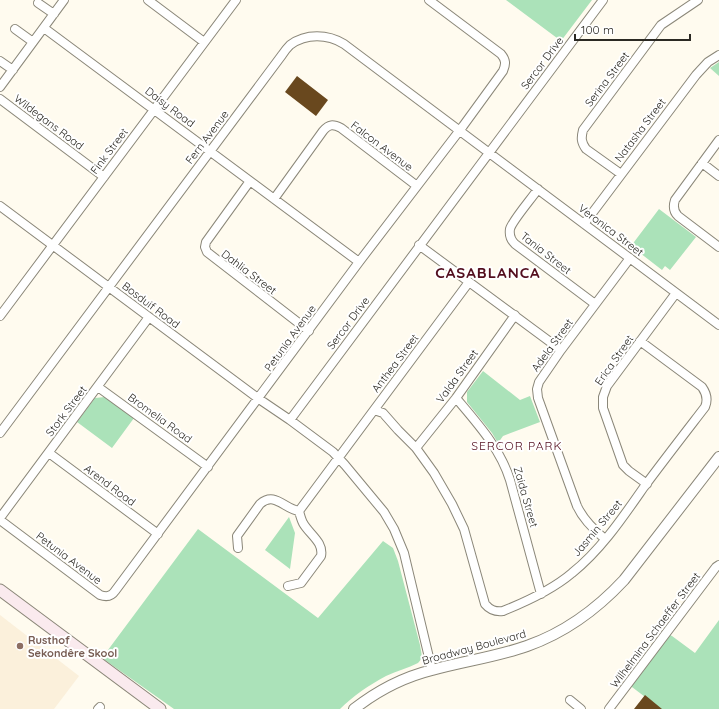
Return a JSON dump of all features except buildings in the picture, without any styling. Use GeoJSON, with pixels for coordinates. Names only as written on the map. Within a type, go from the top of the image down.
{"type":"FeatureCollection","features":[{"type":"Feature","properties":{"kind":"main road"},"geometry":{"type":"LineString","coordinates":[[0,590],[160,709]]}},
{"type":"Feature","properties":{"kind":"street"},"geometry":{"type":"LineString","coordinates":[[0,87],[64,0]]}},
{"type":"Feature","properties":{"kind":"street"},"geometry":{"type":"LineString","coordinates":[[148,0],[204,42]]}},
{"type":"Feature","properties":{"kind":"street","name":"Fink Street"},"geometry":{"type":"LineString","coordinates":[[1,314],[236,0]]}},
{"type":"Feature","properties":{"kind":"street","name":"Petunia Avenue"},"geometry":{"type":"LineString","coordinates":[[0,519],[100,594],[106,596],[112,595],[115,592],[360,262],[460,131],[503,71],[506,63],[504,58],[496,49],[429,0]]}},
{"type":"Feature","properties":{"kind":"street","name":"Sercor Drive"},"geometry":{"type":"LineString","coordinates":[[290,420],[603,0]]}},
{"type":"Feature","properties":{"kind":"street","name":"Serina Street"},"geometry":{"type":"LineString","coordinates":[[621,174],[586,149],[582,143],[581,137],[583,130],[661,25],[698,0]]}},
{"type":"Feature","properties":{"kind":"street"},"geometry":{"type":"LineString","coordinates":[[38,3],[54,14]]}},
{"type":"Feature","properties":{"kind":"street","name":"Daisy Road"},"geometry":{"type":"LineString","coordinates":[[44,28],[360,262]]}},
{"type":"Feature","properties":{"kind":"street"},"geometry":{"type":"LineString","coordinates":[[15,29],[33,42]]}},
{"type":"Feature","properties":{"kind":"street","name":"Fern Avenue"},"geometry":{"type":"LineString","coordinates":[[0,433],[290,45],[301,39],[317,36],[333,38],[344,44],[489,153]]}},
{"type":"Feature","properties":{"kind":"street","name":"Natasha Street"},"geometry":{"type":"LineString","coordinates":[[584,224],[696,75],[708,62],[719,55]]}},
{"type":"Feature","properties":{"kind":"street"},"geometry":{"type":"LineString","coordinates":[[0,61],[13,70]]}},
{"type":"Feature","properties":{"kind":"street","name":"Wildegans Road"},"geometry":{"type":"LineString","coordinates":[[0,99],[104,177]]}},
{"type":"Feature","properties":{"kind":"street","name":"Falcon Avenue"},"geometry":{"type":"LineString","coordinates":[[274,199],[323,131],[327,127],[333,125],[341,128],[417,186]]}},
{"type":"Feature","properties":{"kind":"street"},"geometry":{"type":"LineString","coordinates":[[719,140],[675,200],[674,208],[678,216],[719,247]]}},
{"type":"Feature","properties":{"kind":"street","name":"Veronica Street"},"geometry":{"type":"LineString","coordinates":[[489,153],[719,325]]}},
{"type":"Feature","properties":{"kind":"street"},"geometry":{"type":"LineString","coordinates":[[702,163],[719,176]]}},
{"type":"Feature","properties":{"kind":"street","name":"Dahlia Street"},"geometry":{"type":"LineString","coordinates":[[250,181],[206,242],[205,247],[207,252],[309,331]]}},
{"type":"Feature","properties":{"kind":"street","name":"Tania Street"},"geometry":{"type":"LineString","coordinates":[[538,190],[512,224],[510,232],[511,239],[515,244],[595,304]]}},
{"type":"Feature","properties":{"kind":"street","name":"Bosduif Road"},"geometry":{"type":"LineString","coordinates":[[0,206],[259,399],[290,420]]}},
{"type":"Feature","properties":{"kind":"street"},"geometry":{"type":"LineString","coordinates":[[420,245],[561,350]]}},
{"type":"Feature","properties":{"kind":"street","name":"Adela Street"},"geometry":{"type":"LineString","coordinates":[[605,539],[583,517],[577,506],[537,394],[537,389],[539,382],[561,350],[630,258]]}},
{"type":"Feature","properties":{"kind":"street","name":"Anthea Street"},"geometry":{"type":"LineString","coordinates":[[299,511],[469,282]]}},
{"type":"Feature","properties":{"kind":"street","name":"Erica Street"},"geometry":{"type":"LineString","coordinates":[[647,484],[628,471],[623,464],[602,403],[607,386],[676,293]]}},
{"type":"Feature","properties":{"kind":"street","name":"Valda Street"},"geometry":{"type":"LineString","coordinates":[[416,448],[456,398],[515,315]]}},
{"type":"Feature","properties":{"kind":"street","name":"Stork Street"},"geometry":{"type":"LineString","coordinates":[[0,519],[150,317]]}},
{"type":"Feature","properties":{"kind":"street","name":"Jasmin Street"},"geometry":{"type":"LineString","coordinates":[[374,410],[383,413],[416,448],[434,473],[461,522],[484,600],[487,606],[492,610],[503,611],[541,594],[563,580],[590,557],[705,407],[707,400],[706,393],[702,388],[640,341]]}},
{"type":"Feature","properties":{"kind":"street","name":"Bromelia Road"},"geometry":{"type":"LineString","coordinates":[[98,387],[208,467]]}},
{"type":"Feature","properties":{"kind":"street","name":"Zaida Street"},"geometry":{"type":"LineString","coordinates":[[456,398],[488,437],[505,466],[541,594]]}},
{"type":"Feature","properties":{"kind":"street"},"geometry":{"type":"LineString","coordinates":[[290,420],[333,452],[378,504],[389,520],[400,541],[408,566],[432,670]]}},
{"type":"Feature","properties":{"kind":"street","name":"Arend Road"},"geometry":{"type":"LineString","coordinates":[[49,453],[158,534]]}},
{"type":"Feature","properties":{"kind":"street","name":"Broadway Boulevard"},"geometry":{"type":"LineString","coordinates":[[354,709],[375,694],[393,684],[417,674],[528,646],[560,631],[577,620],[595,607],[624,580],[719,457]]}},
{"type":"Feature","properties":{"kind":"street"},"geometry":{"type":"LineString","coordinates":[[238,548],[237,536],[263,501],[275,499],[299,511],[302,522],[320,545],[322,552],[321,556],[301,582],[288,586]]}},
{"type":"Feature","properties":{"kind":"street","name":"Wilhelmina Schaeffer Street"},"geometry":{"type":"LineString","coordinates":[[609,709],[719,564]]}},
{"type":"Feature","properties":{"kind":"street"},"geometry":{"type":"LineString","coordinates":[[570,700],[581,709]]}},
{"type":"Feature","properties":{"kind":"shaded area","name":"Rusthof Sekondêre Skool"},"geometry":{"type":"Polygon","coordinates":[[[0,615],[79,676],[54,709],[0,709],[0,615]]]}},
{"type":"Feature","properties":{"kind":"green space"},"geometry":{"type":"Polygon","coordinates":[[[506,0],[592,0],[561,41],[506,0]]]}},
{"type":"Feature","properties":{"kind":"green space"},"geometry":{"type":"Polygon","coordinates":[[[719,62],[719,76],[710,68],[719,62]]]}},
{"type":"Feature","properties":{"kind":"green space"},"geometry":{"type":"Polygon","coordinates":[[[659,209],[696,237],[670,270],[665,266],[662,270],[631,246],[659,209]]]}},
{"type":"Feature","properties":{"kind":"green space"},"geometry":{"type":"Polygon","coordinates":[[[483,371],[520,400],[530,396],[540,422],[503,436],[498,443],[492,433],[467,402],[467,392],[483,371]]]}},
{"type":"Feature","properties":{"kind":"green space"},"geometry":{"type":"Polygon","coordinates":[[[105,397],[134,418],[112,448],[77,422],[95,398],[105,397]]]}},
{"type":"Feature","properties":{"kind":"green space"},"geometry":{"type":"Polygon","coordinates":[[[289,517],[295,533],[290,569],[265,550],[289,517]]]}},
{"type":"Feature","properties":{"kind":"green space"},"geometry":{"type":"Polygon","coordinates":[[[198,529],[318,618],[383,541],[393,548],[398,561],[420,645],[422,655],[420,661],[373,683],[340,709],[174,709],[102,658],[198,529]]]}},
{"type":"Feature","properties":{"kind":"green space"},"geometry":{"type":"Polygon","coordinates":[[[719,620],[719,709],[661,709],[628,684],[666,633],[695,653],[719,620]]]}},
{"type":"Feature","properties":{"kind":"place","name":"Rusthof Sekondêre Skool"},"geometry":{"type":"Point","coordinates":[20,646]}},
{"type":"Feature","properties":{"kind":"district","name":"CASABLANCA"},"geometry":{"type":"Point","coordinates":[488,272]}},
{"type":"Feature","properties":{"kind":"district","name":"SERCOR PARK"},"geometry":{"type":"Point","coordinates":[517,445]}}]}
